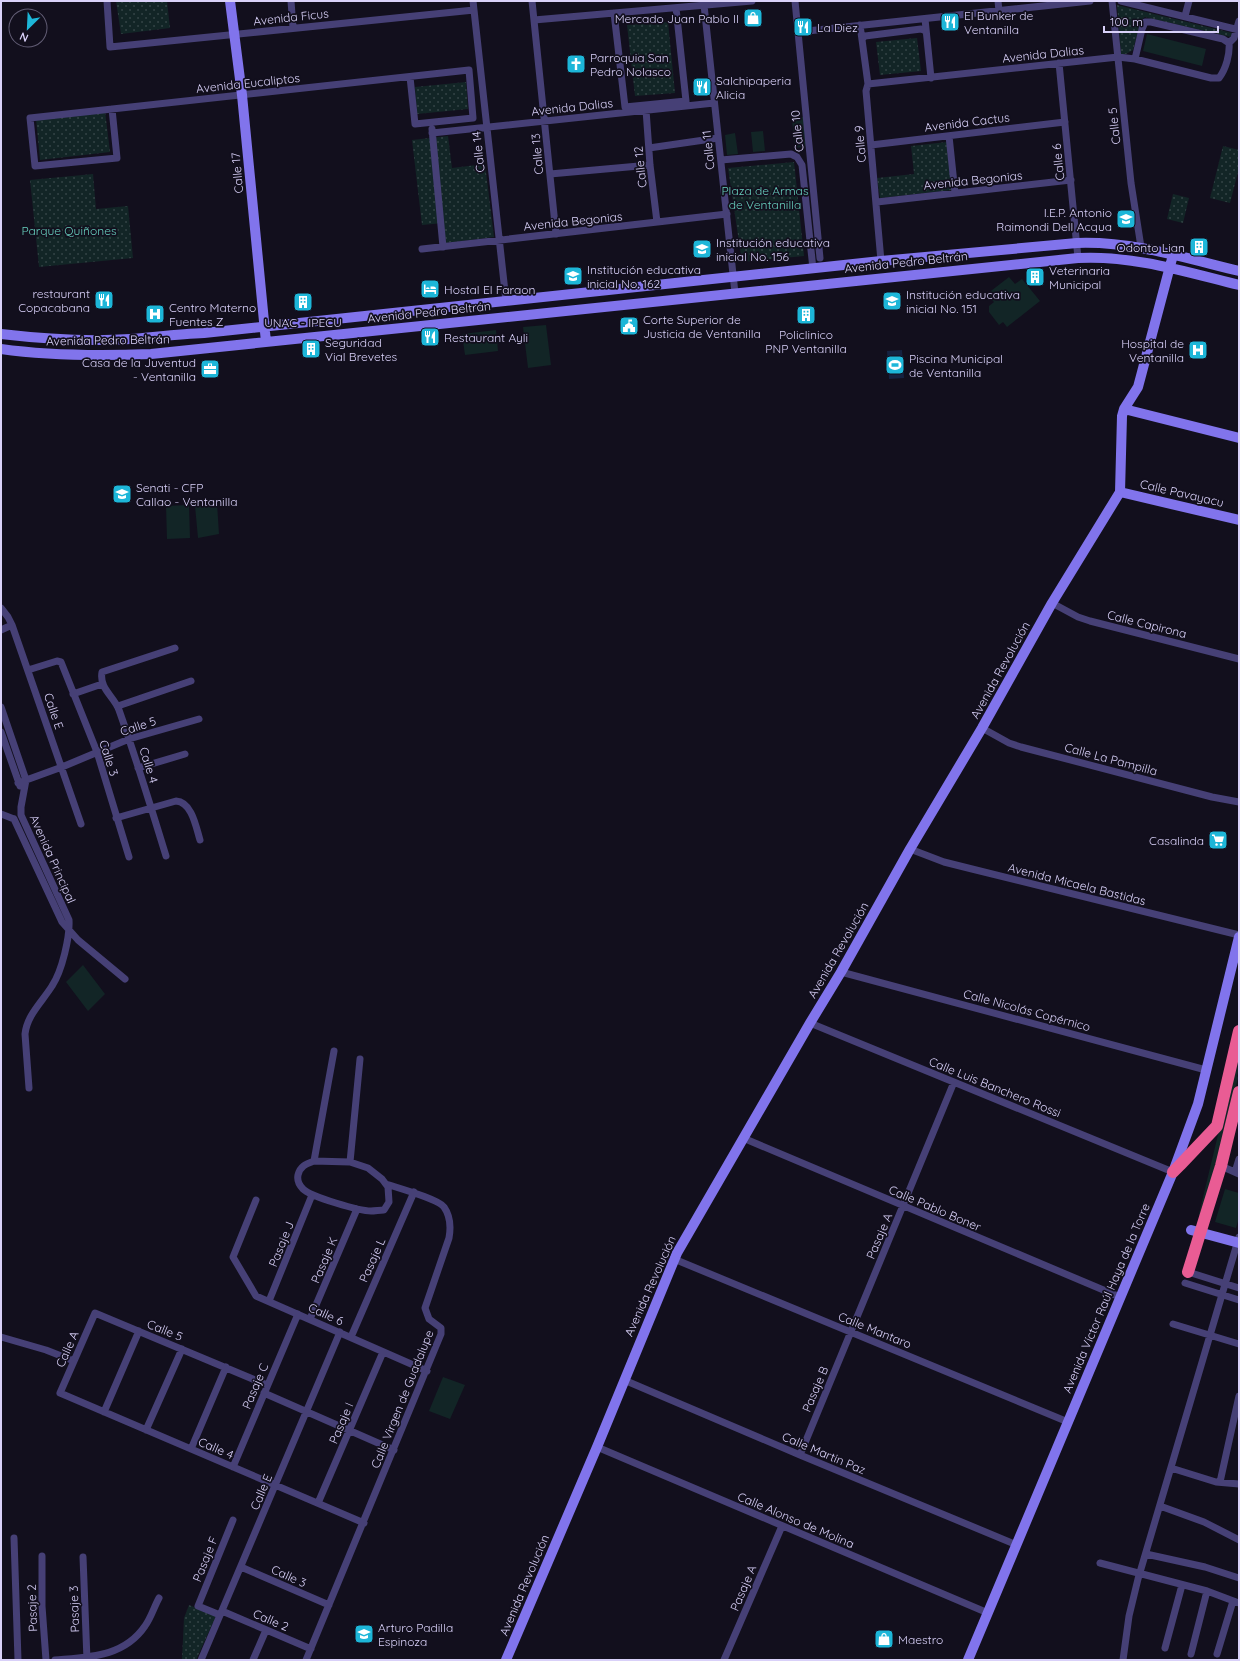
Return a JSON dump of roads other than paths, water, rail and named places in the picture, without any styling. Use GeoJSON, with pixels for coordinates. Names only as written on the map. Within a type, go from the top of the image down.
{"type":"FeatureCollection","features":[{"type":"Feature","properties":{"kind":"highway"},"geometry":{"type":"LineString","coordinates":[[1173,1172],[1217,1126],[1239,1032]]}},
{"type":"Feature","properties":{"kind":"highway"},"geometry":{"type":"LineString","coordinates":[[1186,1278],[1196,1231],[1221,1166],[1239,1092]]}},
{"type":"Feature","properties":{"kind":"street","name":"Avenida Ficus"},"geometry":{"type":"LineString","coordinates":[[107,1],[110,47],[474,10]]}},
{"type":"Feature","properties":{"kind":"street","name":"Calle 17"},"geometry":{"type":"LineString","coordinates":[[230,1],[242,95],[266,342]]}},
{"type":"Feature","properties":{"kind":"street"},"geometry":{"type":"LineString","coordinates":[[291,1],[293,28]]}},
{"type":"Feature","properties":{"kind":"street","name":"Calle 14"},"geometry":{"type":"LineString","coordinates":[[473,1],[506,301]]}},
{"type":"Feature","properties":{"kind":"street","name":"Calle 13"},"geometry":{"type":"LineString","coordinates":[[532,1],[556,234]]}},
{"type":"Feature","properties":{"kind":"street"},"geometry":{"type":"LineString","coordinates":[[534,20],[752,1]]}},
{"type":"Feature","properties":{"kind":"street","name":"Calle 10"},"geometry":{"type":"LineString","coordinates":[[795,1],[820,258]]}},
{"type":"Feature","properties":{"kind":"street"},"geometry":{"type":"LineString","coordinates":[[998,1],[999,11]]}},
{"type":"Feature","properties":{"kind":"street"},"geometry":{"type":"LineString","coordinates":[[798,32],[999,11],[1056,3],[1090,1]]}},
{"type":"Feature","properties":{"kind":"street","name":"Calle 5"},"geometry":{"type":"LineString","coordinates":[[1112,1],[1131,184],[1141,247]]}},
{"type":"Feature","properties":{"kind":"street"},"geometry":{"type":"LineString","coordinates":[[1121,1],[1238,29]]}},
{"type":"Feature","properties":{"kind":"street"},"geometry":{"type":"LineString","coordinates":[[1185,16],[1189,1]]}},
{"type":"Feature","properties":{"kind":"street","name":"Calle 11"},"geometry":{"type":"LineString","coordinates":[[704,5],[735,293]]}},
{"type":"Feature","properties":{"kind":"street","name":"Avenida Dalias"},"geometry":{"type":"LineString","coordinates":[[614,13],[625,107],[686,101],[676,8]]}},
{"type":"Feature","properties":{"kind":"street"},"geometry":{"type":"LineString","coordinates":[[925,19],[931,78]]}},
{"type":"Feature","properties":{"kind":"street"},"geometry":{"type":"LineString","coordinates":[[1135,59],[1145,22],[1151,22],[1223,39],[1228,43],[1234,38],[1238,29],[1239,21]]}},
{"type":"Feature","properties":{"kind":"street","name":"Calle 9"},"geometry":{"type":"LineString","coordinates":[[860,25],[868,84],[866,91],[877,202],[881,261]]}},
{"type":"Feature","properties":{"kind":"street"},"geometry":{"type":"LineString","coordinates":[[862,39],[865,36],[921,29],[926,31]]}},
{"type":"Feature","properties":{"kind":"street","name":"Avenida Dalias"},"geometry":{"type":"LineString","coordinates":[[868,84],[1118,57],[1135,59],[1182,71],[1219,78],[1224,73],[1229,50],[1228,43]]}},
{"type":"Feature","properties":{"kind":"street","name":"Calle 6"},"geometry":{"type":"LineString","coordinates":[[1059,64],[1078,258]]}},
{"type":"Feature","properties":{"kind":"street","name":"Calle 14"},"geometry":{"type":"LineString","coordinates":[[431,123],[473,118],[469,70]]}},
{"type":"Feature","properties":{"kind":"street","name":"Avenida Eucaliptos"},"geometry":{"type":"LineString","coordinates":[[112,109],[117,158],[36,166],[30,118],[112,109],[410,77],[469,70]]}},
{"type":"Feature","properties":{"kind":"street"},"geometry":{"type":"LineString","coordinates":[[410,77],[415,124],[431,123],[443,247]]}},
{"type":"Feature","properties":{"kind":"street","name":"Avenida Dalias"},"geometry":{"type":"LineString","coordinates":[[432,133],[714,103]]}},
{"type":"Feature","properties":{"kind":"street","name":"Calle 12"},"geometry":{"type":"LineString","coordinates":[[646,110],[650,165],[657,222]]}},
{"type":"Feature","properties":{"kind":"street","name":"Avenida Cactus"},"geometry":{"type":"LineString","coordinates":[[871,145],[1065,122]]}},
{"type":"Feature","properties":{"kind":"street"},"geometry":{"type":"LineString","coordinates":[[949,136],[955,193]]}},
{"type":"Feature","properties":{"kind":"street"},"geometry":{"type":"LineString","coordinates":[[649,148],[718,138]]}},
{"type":"Feature","properties":{"kind":"street","name":"Calle 10"},"geometry":{"type":"LineString","coordinates":[[721,160],[791,154],[798,157],[802,165],[813,269]]}},
{"type":"Feature","properties":{"kind":"street"},"geometry":{"type":"LineString","coordinates":[[550,174],[650,165]]}},
{"type":"Feature","properties":{"kind":"street","name":"Avenida Begonias"},"geometry":{"type":"LineString","coordinates":[[877,202],[1071,180]]}},
{"type":"Feature","properties":{"kind":"street","name":"Avenida Begonias"},"geometry":{"type":"LineString","coordinates":[[422,249],[727,214]]}},
{"type":"Feature","properties":{"kind":"street","name":"Avenida Pedro Beltrán"},"geometry":{"type":"LineString","coordinates":[[1,334],[42,338],[123,339],[264,327],[881,261],[1077,243],[1106,243],[1141,247],[1239,271]]}},
{"type":"Feature","properties":{"kind":"street"},"geometry":{"type":"LineString","coordinates":[[1120,492],[1121,426],[1124,409],[1138,387],[1173,254]]}},
{"type":"Feature","properties":{"kind":"street","name":"Avenida Pedro Beltrán"},"geometry":{"type":"LineString","coordinates":[[1,349],[64,356],[126,355],[266,342],[1078,258],[1119,258],[1170,268],[1239,285]]}},
{"type":"Feature","properties":{"kind":"street"},"geometry":{"type":"LineString","coordinates":[[602,291],[604,307]]}},
{"type":"Feature","properties":{"kind":"street"},"geometry":{"type":"LineString","coordinates":[[1124,409],[1239,438]]}},
{"type":"Feature","properties":{"kind":"street","name":"Calle Pavayacu"},"geometry":{"type":"LineString","coordinates":[[1120,492],[1239,520]]}},
{"type":"Feature","properties":{"kind":"street","name":"Avenida Revolución"},"geometry":{"type":"LineString","coordinates":[[506,1660],[597,1447],[674,1259],[743,1138],[841,972],[910,849],[982,728],[1052,603],[1120,492]]}},
{"type":"Feature","properties":{"kind":"street","name":"Calle Capirona"},"geometry":{"type":"LineString","coordinates":[[1052,603],[1078,617],[1090,621],[1239,658]]}},
{"type":"Feature","properties":{"kind":"street","name":"Calle E"},"geometry":{"type":"LineString","coordinates":[[1,608],[8,617],[12,626],[81,824]]}},
{"type":"Feature","properties":{"kind":"street"},"geometry":{"type":"LineString","coordinates":[[1,630],[12,626]]}},
{"type":"Feature","properties":{"kind":"street"},"geometry":{"type":"LineString","coordinates":[[74,694],[102,684],[102,672],[174,648]]}},
{"type":"Feature","properties":{"kind":"street","name":"Calle 3"},"geometry":{"type":"LineString","coordinates":[[28,670],[57,661],[61,662],[97,752],[129,858]]}},
{"type":"Feature","properties":{"kind":"street"},"geometry":{"type":"LineString","coordinates":[[118,706],[190,681]]}},
{"type":"Feature","properties":{"kind":"street","name":"Calle 4"},"geometry":{"type":"LineString","coordinates":[[102,684],[118,706],[166,856]]}},
{"type":"Feature","properties":{"kind":"street","name":"Avenida Principal"},"geometry":{"type":"LineString","coordinates":[[1,706],[26,780],[21,815],[69,920],[66,948],[57,977],[28,1020],[25,1028],[24,1034],[29,1088]]}},
{"type":"Feature","properties":{"kind":"street","name":"Calle 5"},"geometry":{"type":"LineString","coordinates":[[18,782],[62,767],[129,739],[199,719]]}},
{"type":"Feature","properties":{"kind":"street","name":"Calle La Pampilla"},"geometry":{"type":"LineString","coordinates":[[982,728],[1003,740],[1020,747],[1212,797],[1239,802]]}},
{"type":"Feature","properties":{"kind":"street","name":"Avenida Principal"},"geometry":{"type":"LineString","coordinates":[[1,732],[23,795]]}},
{"type":"Feature","properties":{"kind":"street"},"geometry":{"type":"LineString","coordinates":[[138,768],[184,754]]}},
{"type":"Feature","properties":{"kind":"street"},"geometry":{"type":"LineString","coordinates":[[116,818],[176,801],[182,801],[186,804],[189,810],[200,840]]}},
{"type":"Feature","properties":{"kind":"street"},"geometry":{"type":"LineString","coordinates":[[1,814],[14,818],[21,815]]}},
{"type":"Feature","properties":{"kind":"street","name":"Avenida Principal"},"geometry":{"type":"LineString","coordinates":[[14,818],[62,922],[69,930]]}},
{"type":"Feature","properties":{"kind":"street","name":"Avenida Micaela Bastidas"},"geometry":{"type":"LineString","coordinates":[[910,849],[944,862],[1239,936]]}},
{"type":"Feature","properties":{"kind":"street"},"geometry":{"type":"LineString","coordinates":[[69,930],[78,940],[125,979]]}},
{"type":"Feature","properties":{"kind":"street","name":"Avenida Víctor Raúl Haya de la Torre"},"geometry":{"type":"LineString","coordinates":[[968,1660],[1173,1172],[1196,1109],[1239,936]]}},
{"type":"Feature","properties":{"kind":"street","name":"Calle Nicolás Copérnico"},"geometry":{"type":"LineString","coordinates":[[841,972],[1206,1070]]}},
{"type":"Feature","properties":{"kind":"street","name":"Calle Luis Banchero Rossi"},"geometry":{"type":"LineString","coordinates":[[810,1023],[1173,1172]]}},
{"type":"Feature","properties":{"kind":"street"},"geometry":{"type":"LineString","coordinates":[[314,1162],[334,1050]]}},
{"type":"Feature","properties":{"kind":"street"},"geometry":{"type":"LineString","coordinates":[[350,1162],[360,1059]]}},
{"type":"Feature","properties":{"kind":"street","name":"Pasaje A"},"geometry":{"type":"LineString","coordinates":[[852,1332],[954,1082]]}},
{"type":"Feature","properties":{"kind":"street","name":"Calle Pablo Boner"},"geometry":{"type":"LineString","coordinates":[[743,1138],[1120,1297]]}},
{"type":"Feature","properties":{"kind":"street"},"geometry":{"type":"LineString","coordinates":[[1221,1166],[1237,1173],[1239,1159]]}},
{"type":"Feature","properties":{"kind":"street"},"geometry":{"type":"LineString","coordinates":[[314,1162],[350,1162],[368,1168],[382,1179],[388,1187],[389,1202],[384,1210],[370,1212],[312,1195],[299,1183],[298,1175],[301,1167],[314,1162]]}},
{"type":"Feature","properties":{"kind":"street","name":"Calle Virgen de Guadalupe"},"geometry":{"type":"LineString","coordinates":[[306,1660],[427,1371],[441,1334],[441,1328],[429,1319],[425,1306],[449,1238],[451,1229],[448,1216],[444,1206],[414,1192],[386,1184]]}},
{"type":"Feature","properties":{"kind":"street","name":"Pasaje L"},"geometry":{"type":"LineString","coordinates":[[351,1337],[414,1192]]}},
{"type":"Feature","properties":{"kind":"street","name":"Pasaje J"},"geometry":{"type":"LineString","coordinates":[[270,1301],[312,1195]]}},
{"type":"Feature","properties":{"kind":"street","name":"Calle 6"},"geometry":{"type":"LineString","coordinates":[[256,1200],[233,1257],[255,1294],[427,1371]]}},
{"type":"Feature","properties":{"kind":"street","name":"Pasaje K"},"geometry":{"type":"LineString","coordinates":[[310,1319],[357,1209]]}},
{"type":"Feature","properties":{"kind":"street"},"geometry":{"type":"LineString","coordinates":[[1123,1660],[1130,1616],[1140,1574],[1238,1241],[1196,1231]]}},
{"type":"Feature","properties":{"kind":"street","name":"Calle Mantaro"},"geometry":{"type":"LineString","coordinates":[[674,1259],[1068,1422]]}},
{"type":"Feature","properties":{"kind":"street"},"geometry":{"type":"LineString","coordinates":[[1186,1278],[1225,1284],[1239,1288]]}},
{"type":"Feature","properties":{"kind":"street"},"geometry":{"type":"LineString","coordinates":[[1186,1278],[1222,1295],[1239,1300]]}},
{"type":"Feature","properties":{"kind":"street","name":"Calle 5"},"geometry":{"type":"LineString","coordinates":[[95,1313],[267,1385]]}},
{"type":"Feature","properties":{"kind":"street","name":"Calle A"},"geometry":{"type":"LineString","coordinates":[[60,1393],[95,1313]]}},
{"type":"Feature","properties":{"kind":"street","name":"Pasaje C"},"geometry":{"type":"LineString","coordinates":[[233,1467],[298,1314]]}},
{"type":"Feature","properties":{"kind":"street"},"geometry":{"type":"LineString","coordinates":[[1173,1324],[1239,1344]]}},
{"type":"Feature","properties":{"kind":"street"},"geometry":{"type":"LineString","coordinates":[[104,1412],[139,1331]]}},
{"type":"Feature","properties":{"kind":"street","name":"Calle E"},"geometry":{"type":"LineString","coordinates":[[201,1660],[340,1332]]}},
{"type":"Feature","properties":{"kind":"street","name":"Pasaje B"},"geometry":{"type":"LineString","coordinates":[[800,1455],[852,1332]]}},
{"type":"Feature","properties":{"kind":"street"},"geometry":{"type":"LineString","coordinates":[[1,1337],[46,1350],[74,1361]]}},
{"type":"Feature","properties":{"kind":"street"},"geometry":{"type":"LineString","coordinates":[[146,1430],[182,1349]]}},
{"type":"Feature","properties":{"kind":"street","name":"Pasaje I"},"geometry":{"type":"LineString","coordinates":[[318,1503],[384,1352]]}},
{"type":"Feature","properties":{"kind":"street"},"geometry":{"type":"LineString","coordinates":[[191,1449],[226,1367]]}},
{"type":"Feature","properties":{"kind":"street","name":"Calle Martin Paz"},"geometry":{"type":"LineString","coordinates":[[624,1380],[1016,1545]]}},
{"type":"Feature","properties":{"kind":"street","name":"Calle 4"},"geometry":{"type":"LineString","coordinates":[[60,1393],[364,1523]]}},
{"type":"Feature","properties":{"kind":"street"},"geometry":{"type":"LineString","coordinates":[[264,1393],[394,1450]]}},
{"type":"Feature","properties":{"kind":"street"},"geometry":{"type":"LineString","coordinates":[[1220,1482],[1231,1430],[1238,1408],[1239,1396]]}},
{"type":"Feature","properties":{"kind":"street"},"geometry":{"type":"LineString","coordinates":[[1231,1430],[1239,1433]]}},
{"type":"Feature","properties":{"kind":"street","name":"Calle Alonso de Molina"},"geometry":{"type":"LineString","coordinates":[[597,1447],[988,1613]]}},
{"type":"Feature","properties":{"kind":"street"},"geometry":{"type":"LineString","coordinates":[[1171,1468],[1220,1482],[1239,1484]]}},
{"type":"Feature","properties":{"kind":"street"},"geometry":{"type":"LineString","coordinates":[[1160,1506],[1204,1522],[1239,1540]]}},
{"type":"Feature","properties":{"kind":"street","name":"Pasaje F"},"geometry":{"type":"LineString","coordinates":[[198,1606],[233,1520]]}},
{"type":"Feature","properties":{"kind":"street","name":"Pasaje A"},"geometry":{"type":"LineString","coordinates":[[724,1660],[782,1526]]}},
{"type":"Feature","properties":{"kind":"street"},"geometry":{"type":"LineString","coordinates":[[14,1538],[18,1660]]}},
{"type":"Feature","properties":{"kind":"street"},"geometry":{"type":"LineString","coordinates":[[1146,1554],[1205,1567],[1239,1578]]}},
{"type":"Feature","properties":{"kind":"street","name":"Pasaje 2"},"geometry":{"type":"LineString","coordinates":[[42,1556],[42,1606],[46,1660]]}},
{"type":"Feature","properties":{"kind":"street","name":"Pasaje 3"},"geometry":{"type":"LineString","coordinates":[[83,1557],[87,1658]]}},
{"type":"Feature","properties":{"kind":"street"},"geometry":{"type":"LineString","coordinates":[[1100,1563],[1182,1586],[1207,1591],[1236,1602],[1217,1654]]}},
{"type":"Feature","properties":{"kind":"street","name":"Calle 3"},"geometry":{"type":"LineString","coordinates":[[241,1566],[329,1605]]}},
{"type":"Feature","properties":{"kind":"street"},"geometry":{"type":"LineString","coordinates":[[1165,1648],[1182,1586]]}},
{"type":"Feature","properties":{"kind":"street"},"geometry":{"type":"LineString","coordinates":[[1191,1654],[1207,1591]]}},
{"type":"Feature","properties":{"kind":"street"},"geometry":{"type":"LineString","coordinates":[[55,1660],[87,1658],[112,1652],[126,1646],[146,1626],[159,1598]]}},
{"type":"Feature","properties":{"kind":"street","name":"Calle 2"},"geometry":{"type":"LineString","coordinates":[[198,1606],[266,1630],[311,1649]]}},
{"type":"Feature","properties":{"kind":"street"},"geometry":{"type":"LineString","coordinates":[[253,1660],[266,1630]]}},
{"type":"Feature","properties":{"kind":"water","name":"Piscina Municipal de Ventanilla"},"geometry":{"type":"Polygon","coordinates":[[[902,350],[904,378],[889,379],[887,351],[902,350]]]}},
{"type":"Feature","properties":{"kind":"place","name":"Mercado Juan Pablo II"},"geometry":{"type":"Point","coordinates":[753,18]}},
{"type":"Feature","properties":{"kind":"place","name":"El Bunker de Ventanilla"},"geometry":{"type":"Point","coordinates":[950,22]}},
{"type":"Feature","properties":{"kind":"place","name":"La Diez"},"geometry":{"type":"Point","coordinates":[803,27]}},
{"type":"Feature","properties":{"kind":"place","name":"Parroquia San Pedro Nolasco"},"geometry":{"type":"Point","coordinates":[576,64]}},
{"type":"Feature","properties":{"kind":"place","name":"Salchipaperia Alicia"},"geometry":{"type":"Point","coordinates":[702,87]}},
{"type":"Feature","properties":{"kind":"place","name":"I.E.P. Antonio Raimondi Dell Acqua"},"geometry":{"type":"Point","coordinates":[1126,219]}},
{"type":"Feature","properties":{"kind":"place","name":"Odonto Lian"},"geometry":{"type":"Point","coordinates":[1199,247]}},
{"type":"Feature","properties":{"kind":"place","name":"Institución educativa inicial No. 156"},"geometry":{"type":"Point","coordinates":[702,249]}},
{"type":"Feature","properties":{"kind":"place","name":"Institución educativa inicial No. 162"},"geometry":{"type":"Point","coordinates":[573,276]}},
{"type":"Feature","properties":{"kind":"place","name":"Veterinaria Municipal"},"geometry":{"type":"Point","coordinates":[1035,277]}},
{"type":"Feature","properties":{"kind":"place","name":"Hostal El Faraon"},"geometry":{"type":"Point","coordinates":[430,289]}},
{"type":"Feature","properties":{"kind":"place","name":"restaurant Copacabana"},"geometry":{"type":"Point","coordinates":[104,300]}},
{"type":"Feature","properties":{"kind":"place","name":"Institución educativa inicial No. 151"},"geometry":{"type":"Point","coordinates":[892,301]}},
{"type":"Feature","properties":{"kind":"place","name":"UNAC - IPECU"},"geometry":{"type":"Point","coordinates":[303,302]}},
{"type":"Feature","properties":{"kind":"place","name":"Centro Materno Fuentes Z"},"geometry":{"type":"Point","coordinates":[155,314]}},
{"type":"Feature","properties":{"kind":"place","name":"Policlinico PNP Ventanilla"},"geometry":{"type":"Point","coordinates":[806,315]}},
{"type":"Feature","properties":{"kind":"place","name":"Corte Superior de Justicia de Ventanilla"},"geometry":{"type":"Point","coordinates":[629,326]}},
{"type":"Feature","properties":{"kind":"place","name":"Restaurant Ayli"},"geometry":{"type":"Point","coordinates":[430,337]}},
{"type":"Feature","properties":{"kind":"place","name":"Seguridad Vial Brevetes"},"geometry":{"type":"Point","coordinates":[311,349]}},
{"type":"Feature","properties":{"kind":"place","name":"Hospital de Ventanilla"},"geometry":{"type":"Point","coordinates":[1198,350]}},
{"type":"Feature","properties":{"kind":"place","name":"Piscina Municipal de Ventanilla"},"geometry":{"type":"Point","coordinates":[895,365]}},
{"type":"Feature","properties":{"kind":"place","name":"Casa de la Juventud - Ventanilla"},"geometry":{"type":"Point","coordinates":[210,369]}},
{"type":"Feature","properties":{"kind":"place","name":"Senati - CFP Callao - Ventanilla"},"geometry":{"type":"Point","coordinates":[122,494]}},
{"type":"Feature","properties":{"kind":"place","name":"Casalinda"},"geometry":{"type":"Point","coordinates":[1218,840]}},
{"type":"Feature","properties":{"kind":"place","name":"Arturo Padilla Espinoza"},"geometry":{"type":"Point","coordinates":[364,1634]}},
{"type":"Feature","properties":{"kind":"place","name":"Maestro"},"geometry":{"type":"Point","coordinates":[884,1639]}},
{"type":"Feature","properties":{"kind":"park label","name":"Plaza de Armas de Ventanilla"},"geometry":{"type":"Point","coordinates":[765,197]}},
{"type":"Feature","properties":{"kind":"park label","name":"Parque Quiñones"},"geometry":{"type":"Point","coordinates":[69,230]}}]}
